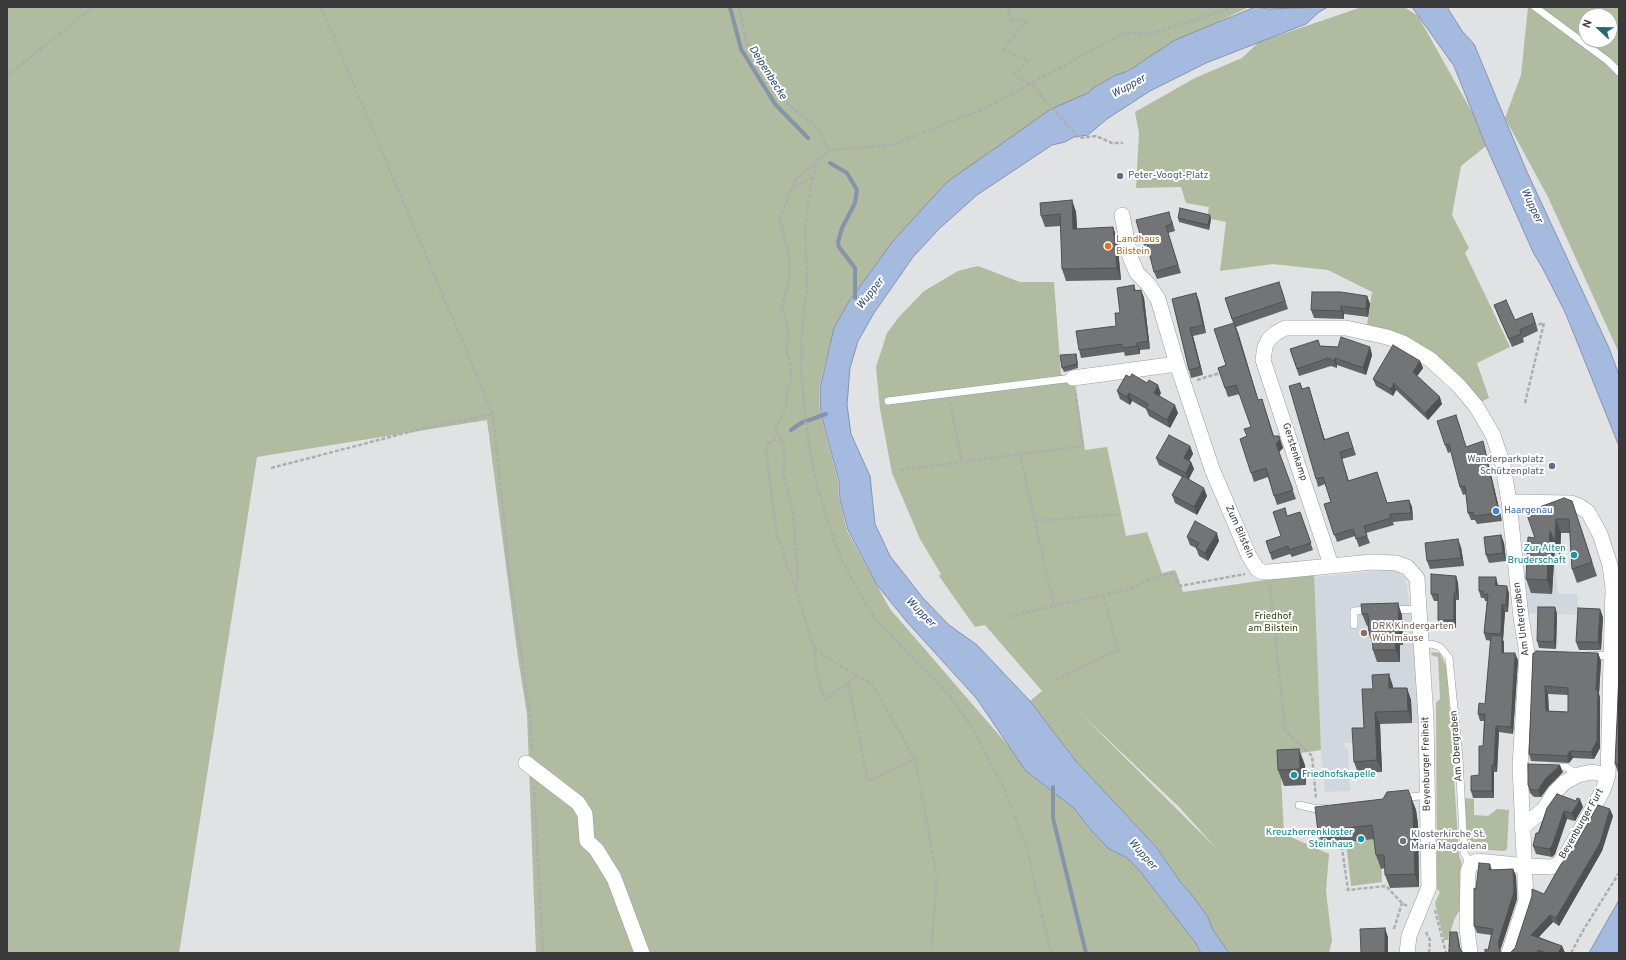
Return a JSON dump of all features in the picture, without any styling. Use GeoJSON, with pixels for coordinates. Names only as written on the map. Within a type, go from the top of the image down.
{"type":"FeatureCollection","features":[{"type":"Feature","properties":{"kind":"street","name":"Zum Bilstein"},"geometry":{"type":"LineString","coordinates":[[1122,215],[1130,257],[1137,273],[1148,284],[1158,299],[1183,384],[1212,469],[1248,556],[1264,571]]}},
{"type":"Feature","properties":{"kind":"street","name":"Am Untergraben"},"geometry":{"type":"LineString","coordinates":[[1269,339],[1276,333],[1286,328],[1346,328],[1387,337],[1403,343],[1431,360],[1459,386],[1476,406],[1493,435],[1503,465],[1509,502],[1521,617],[1531,653],[1522,828],[1526,866],[1526,900],[1509,953]]}},
{"type":"Feature","properties":{"kind":"street","name":"Gerstenkamp"},"geometry":{"type":"LineString","coordinates":[[1269,339],[1265,348],[1263,360],[1331,565]]}},
{"type":"Feature","properties":{"kind":"street"},"geometry":{"type":"LineString","coordinates":[[1073,378],[1177,364]]}},
{"type":"Feature","properties":{"kind":"street","name":"Beyenburger Furt"},"geometry":{"type":"LineString","coordinates":[[1509,502],[1571,503],[1588,512],[1600,534],[1610,565],[1613,588],[1608,775],[1603,790],[1562,861],[1551,867],[1526,866]]}},
{"type":"Feature","properties":{"kind":"street","name":"Beyenburger Freiheit"},"geometry":{"type":"LineString","coordinates":[[1331,565],[1372,562],[1396,563],[1407,567],[1414,573],[1418,584],[1428,795],[1428,887],[1409,936],[1407,953]]}},
{"type":"Feature","properties":{"kind":"street"},"geometry":{"type":"LineString","coordinates":[[1264,571],[1331,565]]}},
{"type":"Feature","properties":{"kind":"street"},"geometry":{"type":"LineString","coordinates":[[529,759],[578,803],[585,814],[587,840],[596,848],[614,878],[642,953]]}},
{"type":"Feature","properties":{"kind":"street","name":"Beyenburger Furt"},"geometry":{"type":"LineString","coordinates":[[1522,828],[1544,809],[1555,792],[1565,782],[1578,775],[1592,772],[1608,775]]}},
{"type":"Feature","properties":{"kind":"street"},"geometry":{"type":"LineString","coordinates":[[1470,953],[1467,929],[1468,871],[1471,864],[1478,861],[1526,866]]}},
{"type":"Feature","properties":{"kind":"lane"},"geometry":{"type":"LineString","coordinates":[[1535,7],[1608,61],[1619,72]]}},
{"type":"Feature","properties":{"kind":"lane"},"geometry":{"type":"LineString","coordinates":[[888,401],[1073,378]]}},
{"type":"Feature","properties":{"kind":"lane"},"geometry":{"type":"LineString","coordinates":[[1385,610],[1420,609]]}},
{"type":"Feature","properties":{"kind":"lane"},"geometry":{"type":"LineString","coordinates":[[1354,625],[1354,610],[1377,610]]}},
{"type":"Feature","properties":{"kind":"lane","name":"Am Obergraben"},"geometry":{"type":"LineString","coordinates":[[1422,645],[1432,644],[1440,647],[1449,658],[1459,758],[1464,853],[1471,864]]}},
{"type":"Feature","properties":{"kind":"lane"},"geometry":{"type":"LineString","coordinates":[[1581,655],[1612,656]]}},
{"type":"Feature","properties":{"kind":"lane"},"geometry":{"type":"LineString","coordinates":[[1543,767],[1566,767],[1578,775]]}},
{"type":"Feature","properties":{"kind":"lane"},"geometry":{"type":"LineString","coordinates":[[1396,799],[1428,795]]}},
{"type":"Feature","properties":{"kind":"lane"},"geometry":{"type":"LineString","coordinates":[[1299,805],[1317,809],[1332,807]]}},
{"type":"Feature","properties":{"kind":"path"},"geometry":{"type":"LineString","coordinates":[[7,76],[93,7]]}},
{"type":"Feature","properties":{"kind":"path"},"geometry":{"type":"LineString","coordinates":[[321,7],[493,414],[509,569],[530,715],[529,759]]}},
{"type":"Feature","properties":{"kind":"path"},"geometry":{"type":"LineString","coordinates":[[739,7],[746,40],[756,60],[789,105],[818,128],[829,150]]}},
{"type":"Feature","properties":{"kind":"path"},"geometry":{"type":"LineString","coordinates":[[1010,7],[1008,11],[1013,21],[1027,20],[1003,50],[1029,60],[1014,75],[1030,83],[1077,136],[1096,136],[1112,143],[1123,143]]}},
{"type":"Feature","properties":{"kind":"path"},"geometry":{"type":"LineString","coordinates":[[795,588],[798,579],[793,511],[783,471],[785,461],[783,441],[781,436],[777,433],[776,427],[786,406],[788,389],[792,379],[786,349],[789,331],[782,308],[789,280],[790,261],[780,217],[797,178],[829,150],[892,145],[985,108],[1124,34],[1149,34],[1235,7]]}},
{"type":"Feature","properties":{"kind":"path"},"geometry":{"type":"LineString","coordinates":[[817,162],[813,177],[805,229],[807,284],[802,334],[801,370],[806,426],[814,474],[826,516],[842,562],[856,590],[876,620],[950,696],[971,726],[1005,790],[1027,849],[1051,953]]}},
{"type":"Feature","properties":{"kind":"path"},"geometry":{"type":"LineString","coordinates":[[792,188],[813,177]]}},
{"type":"Feature","properties":{"kind":"path"},"geometry":{"type":"LineString","coordinates":[[1525,403],[1544,323],[1536,325]]}},
{"type":"Feature","properties":{"kind":"path"},"geometry":{"type":"LineString","coordinates":[[1183,384],[1227,371]]}},
{"type":"Feature","properties":{"kind":"path"},"geometry":{"type":"LineString","coordinates":[[900,470],[1083,446],[1073,378]]}},
{"type":"Feature","properties":{"kind":"path"},"geometry":{"type":"LineString","coordinates":[[948,394],[962,462]]}},
{"type":"Feature","properties":{"kind":"path"},"geometry":{"type":"LineString","coordinates":[[271,468],[421,429],[493,414]]}},
{"type":"Feature","properties":{"kind":"path"},"geometry":{"type":"LineString","coordinates":[[783,441],[776,439],[768,443],[766,451],[776,531],[815,649],[816,670],[825,700],[858,675]]}},
{"type":"Feature","properties":{"kind":"path"},"geometry":{"type":"LineString","coordinates":[[1020,454],[1054,606]]}},
{"type":"Feature","properties":{"kind":"path"},"geometry":{"type":"LineString","coordinates":[[1035,521],[1119,514]]}},
{"type":"Feature","properties":{"kind":"path"},"geometry":{"type":"LineString","coordinates":[[1008,617],[1127,590],[1155,577],[1175,574],[1180,586],[1264,571],[1285,730],[1312,756],[1320,847],[1342,848],[1348,890],[1386,886],[1402,903],[1418,912]]}},
{"type":"Feature","properties":{"kind":"path"},"geometry":{"type":"LineString","coordinates":[[1056,680],[1118,650],[1103,595]]}},
{"type":"Feature","properties":{"kind":"path"},"geometry":{"type":"LineString","coordinates":[[815,649],[836,664],[872,684],[914,759],[937,878],[931,953]]}},
{"type":"Feature","properties":{"kind":"path"},"geometry":{"type":"LineString","coordinates":[[848,683],[868,781],[914,759]]}},
{"type":"Feature","properties":{"kind":"path"},"geometry":{"type":"LineString","coordinates":[[534,778],[543,953]]}},
{"type":"Feature","properties":{"kind":"path"},"geometry":{"type":"LineString","coordinates":[[1571,953],[1584,929],[1619,873]]}},
{"type":"Feature","properties":{"kind":"path"},"geometry":{"type":"LineString","coordinates":[[1394,929],[1402,903]]}},
{"type":"Feature","properties":{"kind":"path"},"geometry":{"type":"LineString","coordinates":[[1434,904],[1446,953]]}},
{"type":"Feature","properties":{"kind":"path"},"geometry":{"type":"LineString","coordinates":[[1433,914],[1435,908]]}},
{"type":"Feature","properties":{"kind":"path"},"geometry":{"type":"LineString","coordinates":[[1427,928],[1426,932],[1430,940],[1429,953]]}},
{"type":"Feature","properties":{"kind":"shaded area"},"geometry":{"type":"Polygon","coordinates":[[[1530,547],[1554,549],[1558,594],[1577,594],[1579,615],[1527,613],[1526,593],[1530,547]]]}},
{"type":"Feature","properties":{"kind":"shaded area","name":"DRK Kindergarten Wühlmäuse"},"geometry":{"type":"Polygon","coordinates":[[[1389,570],[1398,571],[1404,577],[1407,585],[1417,682],[1418,723],[1364,724],[1364,740],[1357,743],[1344,743],[1345,748],[1348,748],[1350,791],[1325,792],[1321,750],[1314,577],[1389,570]]]}},
{"type":"Feature","properties":{"kind":"green space"},"geometry":{"type":"Polygon","coordinates":[[[7,7],[1249,7],[1201,30],[1035,122],[834,328],[819,388],[820,413],[838,481],[839,499],[847,531],[890,609],[1012,750],[1025,770],[1075,809],[1090,829],[1109,849],[1126,857],[1139,870],[1195,942],[1201,953],[536,953],[527,714],[518,658],[487,420],[257,457],[179,953],[7,953],[7,7]]]}},
{"type":"Feature","properties":{"kind":"green space"},"geometry":{"type":"Polygon","coordinates":[[[1362,7],[1404,7],[1418,16],[1473,114],[1486,146],[1461,166],[1452,215],[1469,248],[1465,253],[1510,347],[1477,363],[1489,398],[1481,402],[1367,325],[1372,292],[1328,270],[1273,264],[1220,271],[1226,222],[1207,218],[1209,207],[1186,203],[1181,187],[1136,188],[1139,133],[1135,112],[1195,78],[1242,58],[1259,42],[1362,7]]]}},
{"type":"Feature","properties":{"kind":"green space"},"geometry":{"type":"Polygon","coordinates":[[[1528,7],[1619,7],[1619,353],[1548,197],[1505,118],[1521,75],[1528,7]]]}},
{"type":"Feature","properties":{"kind":"green space","name":"Friedhof am Bilstein"},"geometry":{"type":"Polygon","coordinates":[[[978,266],[1020,282],[1054,282],[1061,374],[1075,383],[1085,450],[1107,447],[1126,536],[1147,532],[1162,573],[1175,570],[1183,592],[1314,573],[1321,750],[1280,756],[1284,834],[1329,854],[1326,891],[1332,941],[1329,953],[1229,953],[1213,930],[1208,917],[1181,883],[1157,848],[1075,760],[1030,701],[1042,691],[985,625],[975,627],[939,576],[941,574],[920,539],[892,473],[880,409],[876,367],[887,333],[899,317],[924,291],[958,271],[978,266]],[[1078,711],[1216,848],[1180,808],[1078,711]]]}},
{"type":"Feature","properties":{"kind":"green space"},"geometry":{"type":"Polygon","coordinates":[[[1432,652],[1440,653],[1447,668],[1459,856],[1464,886],[1464,902],[1454,920],[1448,940],[1444,940],[1435,903],[1440,892],[1437,889],[1436,703],[1440,699],[1438,657],[1431,655],[1432,652]]]}},
{"type":"Feature","properties":{"kind":"green space"},"geometry":{"type":"Polygon","coordinates":[[[1464,798],[1474,799],[1474,815],[1488,816],[1497,809],[1509,810],[1507,849],[1504,851],[1473,849],[1468,845],[1464,798]]]}},
{"type":"Feature","properties":{"kind":"green space"},"geometry":{"type":"Polygon","coordinates":[[[1380,838],[1382,882],[1351,886],[1346,842],[1380,838]]]}},
{"type":"Feature","properties":{"kind":"water"},"geometry":{"type":"Polygon","coordinates":[[[1255,7],[1268,9],[1328,7],[1319,12],[1306,24],[1206,63],[1150,91],[1107,119],[1088,135],[1074,137],[1065,142],[1052,145],[977,195],[939,229],[913,257],[874,313],[858,341],[850,368],[847,405],[851,434],[870,476],[875,524],[890,556],[923,598],[949,625],[977,645],[1030,701],[1075,760],[1157,848],[1181,883],[1208,917],[1213,930],[1229,953],[1201,953],[1195,942],[1139,870],[1126,857],[1109,849],[1090,829],[1075,809],[1025,770],[977,699],[907,622],[877,585],[848,530],[840,500],[839,481],[821,414],[820,388],[834,328],[848,303],[893,241],[947,182],[1051,109],[1088,93],[1093,88],[1114,76],[1128,71],[1175,40],[1255,7]]]}},
{"type":"Feature","properties":{"kind":"water"},"geometry":{"type":"Polygon","coordinates":[[[1412,7],[1447,7],[1462,31],[1474,44],[1527,172],[1609,348],[1619,375],[1619,446],[1565,312],[1533,252],[1486,146],[1454,66],[1412,7]]]}},
{"type":"Feature","properties":{"kind":"water"},"geometry":{"type":"Polygon","coordinates":[[[1619,900],[1619,953],[1589,953],[1590,951],[1619,900]]]}},
{"type":"Feature","properties":{"kind":"building"},"geometry":{"type":"Polygon","coordinates":[[[1072,200],[1073,229],[1113,227],[1117,268],[1062,269],[1060,214],[1041,216],[1040,203],[1072,200]]]}},
{"type":"Feature","properties":{"kind":"building"},"geometry":{"type":"Polygon","coordinates":[[[1180,208],[1210,215],[1208,225],[1178,218],[1180,208]]]}},
{"type":"Feature","properties":{"kind":"building"},"geometry":{"type":"Polygon","coordinates":[[[1169,212],[1172,224],[1166,226],[1178,265],[1154,272],[1145,237],[1141,238],[1136,220],[1169,212]]]}},
{"type":"Feature","properties":{"kind":"building"},"geometry":{"type":"Polygon","coordinates":[[[1279,282],[1285,301],[1232,319],[1225,298],[1279,282]]]}},
{"type":"Feature","properties":{"kind":"building"},"geometry":{"type":"Polygon","coordinates":[[[1134,285],[1134,291],[1141,290],[1148,341],[1137,343],[1137,346],[1122,348],[1122,344],[1079,350],[1076,331],[1116,326],[1115,313],[1120,313],[1117,288],[1134,285]]]}},
{"type":"Feature","properties":{"kind":"building"},"geometry":{"type":"Polygon","coordinates":[[[1312,292],[1341,292],[1367,296],[1366,309],[1341,306],[1341,311],[1311,310],[1312,292]]]}},
{"type":"Feature","properties":{"kind":"building"},"geometry":{"type":"Polygon","coordinates":[[[1196,293],[1203,325],[1190,328],[1200,367],[1189,370],[1172,299],[1196,293]]]}},
{"type":"Feature","properties":{"kind":"building"},"geometry":{"type":"Polygon","coordinates":[[[1506,300],[1515,320],[1532,313],[1535,323],[1520,330],[1521,334],[1509,339],[1494,305],[1506,300]]]}},
{"type":"Feature","properties":{"kind":"building"},"geometry":{"type":"Polygon","coordinates":[[[1234,323],[1258,400],[1262,399],[1273,436],[1279,436],[1280,439],[1276,444],[1293,490],[1274,496],[1266,468],[1251,473],[1240,439],[1247,436],[1244,429],[1251,427],[1236,385],[1225,388],[1218,368],[1226,365],[1214,329],[1234,323]]]}},
{"type":"Feature","properties":{"kind":"building"},"geometry":{"type":"Polygon","coordinates":[[[1341,337],[1370,347],[1363,368],[1335,358],[1334,361],[1328,358],[1297,369],[1290,349],[1318,340],[1320,346],[1338,347],[1341,337]]]}},
{"type":"Feature","properties":{"kind":"building"},"geometry":{"type":"Polygon","coordinates":[[[1393,345],[1420,361],[1413,372],[1440,397],[1425,413],[1394,383],[1391,389],[1373,379],[1393,345]]]}},
{"type":"Feature","properties":{"kind":"building"},"geometry":{"type":"Polygon","coordinates":[[[1076,354],[1077,364],[1062,368],[1060,355],[1076,354]]]}},
{"type":"Feature","properties":{"kind":"building"},"geometry":{"type":"Polygon","coordinates":[[[1132,374],[1147,383],[1149,380],[1158,385],[1154,393],[1175,405],[1167,420],[1146,408],[1148,404],[1129,393],[1127,397],[1117,391],[1126,375],[1130,377],[1132,374]]]}},
{"type":"Feature","properties":{"kind":"building"},"geometry":{"type":"Polygon","coordinates":[[[1300,383],[1302,389],[1309,387],[1324,440],[1348,432],[1353,448],[1340,452],[1348,481],[1377,472],[1387,503],[1409,500],[1411,513],[1390,514],[1391,518],[1364,526],[1367,536],[1356,539],[1353,529],[1334,535],[1324,504],[1331,502],[1323,477],[1316,479],[1289,386],[1300,383]]]}},
{"type":"Feature","properties":{"kind":"building"},"geometry":{"type":"Polygon","coordinates":[[[1456,415],[1466,447],[1483,441],[1499,513],[1474,516],[1473,512],[1468,513],[1465,486],[1460,487],[1449,444],[1445,445],[1437,421],[1456,415]]]}},
{"type":"Feature","properties":{"kind":"building"},"geometry":{"type":"Polygon","coordinates":[[[1169,435],[1190,446],[1184,458],[1191,462],[1186,473],[1156,458],[1169,435]]]}},
{"type":"Feature","properties":{"kind":"building"},"geometry":{"type":"Polygon","coordinates":[[[1183,476],[1204,488],[1194,507],[1172,495],[1183,476]]]}},
{"type":"Feature","properties":{"kind":"building"},"geometry":{"type":"Polygon","coordinates":[[[1564,498],[1572,501],[1592,562],[1572,569],[1569,519],[1556,519],[1555,542],[1550,531],[1547,580],[1526,579],[1528,537],[1535,538],[1526,512],[1564,498]]]}},
{"type":"Feature","properties":{"kind":"building"},"geometry":{"type":"Polygon","coordinates":[[[1285,508],[1287,516],[1300,512],[1311,543],[1289,550],[1288,546],[1270,553],[1266,541],[1281,536],[1273,512],[1285,508]]]}},
{"type":"Feature","properties":{"kind":"building"},"geometry":{"type":"Polygon","coordinates":[[[1195,521],[1217,533],[1205,553],[1196,548],[1199,543],[1187,537],[1195,521]]]}},
{"type":"Feature","properties":{"kind":"building"},"geometry":{"type":"Polygon","coordinates":[[[1501,535],[1503,553],[1486,555],[1484,537],[1501,535]]]}},
{"type":"Feature","properties":{"kind":"building"},"geometry":{"type":"Polygon","coordinates":[[[1458,539],[1461,558],[1427,561],[1425,543],[1458,539]]]}},
{"type":"Feature","properties":{"kind":"building"},"geometry":{"type":"Polygon","coordinates":[[[1431,574],[1456,576],[1456,593],[1454,593],[1454,620],[1438,620],[1438,594],[1431,594],[1431,574]]]}},
{"type":"Feature","properties":{"kind":"building"},"geometry":{"type":"Polygon","coordinates":[[[1479,577],[1496,577],[1495,585],[1507,586],[1506,605],[1502,604],[1501,634],[1484,633],[1488,594],[1483,594],[1483,591],[1479,591],[1479,577]]]}},
{"type":"Feature","properties":{"kind":"building"},"geometry":{"type":"Polygon","coordinates":[[[1398,603],[1399,633],[1395,633],[1396,650],[1373,650],[1372,634],[1369,634],[1368,614],[1362,614],[1361,604],[1398,603]]]}},
{"type":"Feature","properties":{"kind":"building"},"geometry":{"type":"Polygon","coordinates":[[[1538,607],[1555,607],[1554,642],[1537,641],[1538,607]]]}},
{"type":"Feature","properties":{"kind":"building"},"geometry":{"type":"Polygon","coordinates":[[[1578,608],[1600,609],[1598,642],[1576,642],[1578,608]]]}},
{"type":"Feature","properties":{"kind":"building"},"geometry":{"type":"Polygon","coordinates":[[[1491,635],[1502,636],[1502,653],[1515,653],[1511,727],[1496,726],[1494,765],[1492,765],[1492,791],[1471,791],[1471,776],[1479,775],[1479,746],[1483,746],[1485,714],[1478,714],[1479,703],[1485,704],[1491,635]]]}},
{"type":"Feature","properties":{"kind":"building"},"geometry":{"type":"Polygon","coordinates":[[[1536,651],[1598,653],[1596,690],[1598,690],[1597,741],[1591,752],[1570,751],[1567,756],[1529,754],[1533,653],[1536,651]],[[1545,686],[1546,711],[1568,712],[1568,688],[1545,686]]]}},
{"type":"Feature","properties":{"kind":"building"},"geometry":{"type":"Polygon","coordinates":[[[1389,674],[1389,688],[1407,688],[1408,711],[1375,712],[1377,760],[1354,762],[1352,728],[1364,728],[1362,689],[1373,689],[1372,675],[1389,674]]]}},
{"type":"Feature","properties":{"kind":"building"},"geometry":{"type":"Polygon","coordinates":[[[1619,677],[1619,764],[1615,764],[1619,677]]]}},
{"type":"Feature","properties":{"kind":"building"},"geometry":{"type":"Polygon","coordinates":[[[1299,749],[1300,769],[1278,770],[1277,750],[1299,749]]]}},
{"type":"Feature","properties":{"kind":"building"},"geometry":{"type":"Polygon","coordinates":[[[1528,764],[1560,765],[1546,778],[1538,790],[1532,790],[1528,785],[1528,764]]]}},
{"type":"Feature","properties":{"kind":"building"},"geometry":{"type":"Polygon","coordinates":[[[1408,790],[1411,797],[1413,811],[1415,874],[1385,875],[1384,855],[1376,855],[1372,825],[1318,832],[1315,807],[1383,799],[1387,792],[1408,790]]]}},
{"type":"Feature","properties":{"kind":"building"},"geometry":{"type":"Polygon","coordinates":[[[1557,794],[1576,801],[1577,798],[1580,799],[1572,813],[1564,811],[1552,846],[1549,849],[1533,846],[1536,833],[1539,833],[1547,808],[1557,794]]]}},
{"type":"Feature","properties":{"kind":"building"},"geometry":{"type":"Polygon","coordinates":[[[1598,805],[1610,809],[1600,843],[1556,918],[1550,915],[1531,935],[1562,946],[1558,953],[1546,953],[1538,950],[1537,953],[1510,953],[1515,948],[1532,896],[1532,889],[1544,894],[1561,864],[1572,851],[1598,805]]]}},
{"type":"Feature","properties":{"kind":"building"},"geometry":{"type":"Polygon","coordinates":[[[1479,863],[1490,864],[1489,870],[1513,869],[1514,892],[1498,943],[1500,952],[1503,953],[1485,953],[1485,949],[1488,950],[1493,929],[1474,926],[1474,888],[1476,889],[1479,863]]]}},
{"type":"Feature","properties":{"kind":"building"},"geometry":{"type":"Polygon","coordinates":[[[1385,928],[1385,953],[1361,953],[1360,929],[1385,928]]]}},
{"type":"Feature","properties":{"kind":"building"},"geometry":{"type":"Polygon","coordinates":[[[1450,932],[1457,932],[1459,947],[1463,953],[1449,953],[1450,932]]]}},
{"type":"Feature","properties":{"kind":"waterway","name":"Deipenbecke"},"geometry":{"type":"LineString","coordinates":[[730,7],[741,49],[775,104],[808,138]]}},
{"type":"Feature","properties":{"kind":"waterway","name":"Deipenbecke"},"geometry":{"type":"LineString","coordinates":[[830,163],[847,173],[857,190],[855,203],[842,228],[838,242],[839,247],[855,268],[855,298]]}},
{"type":"Feature","properties":{"kind":"waterway"},"geometry":{"type":"LineString","coordinates":[[791,430],[801,423],[826,414]]}},
{"type":"Feature","properties":{"kind":"waterway","name":"Wupper"},"geometry":{"type":"LineString","coordinates":[[1053,787],[1053,818],[1086,953]]}},
{"type":"Feature","properties":{"kind":"place","name":"Peter-Voogt-Platz"},"geometry":{"type":"Point","coordinates":[1120,176]}},
{"type":"Feature","properties":{"kind":"place","name":"Landhaus Bilstein"},"geometry":{"type":"Point","coordinates":[1108,246]}},
{"type":"Feature","properties":{"kind":"place","name":"Wanderparkplatz Schützenplatz"},"geometry":{"type":"Point","coordinates":[1552,466]}},
{"type":"Feature","properties":{"kind":"place","name":"Haargenau"},"geometry":{"type":"Point","coordinates":[1496,511]}},
{"type":"Feature","properties":{"kind":"place","name":"Zur Alten Bruderschaft"},"geometry":{"type":"Point","coordinates":[1574,555]}},
{"type":"Feature","properties":{"kind":"place","name":"DRK Kindergarten Wühlmäuse"},"geometry":{"type":"Point","coordinates":[1364,633]}},
{"type":"Feature","properties":{"kind":"place","name":"Friedhofskapelle"},"geometry":{"type":"Point","coordinates":[1294,775]}},
{"type":"Feature","properties":{"kind":"place","name":"Kreuzherrenkloster Steinhaus"},"geometry":{"type":"Point","coordinates":[1361,839]}},
{"type":"Feature","properties":{"kind":"place","name":"Klosterkirche St. Maria Magdalena"},"geometry":{"type":"Point","coordinates":[1403,841]}}]}
